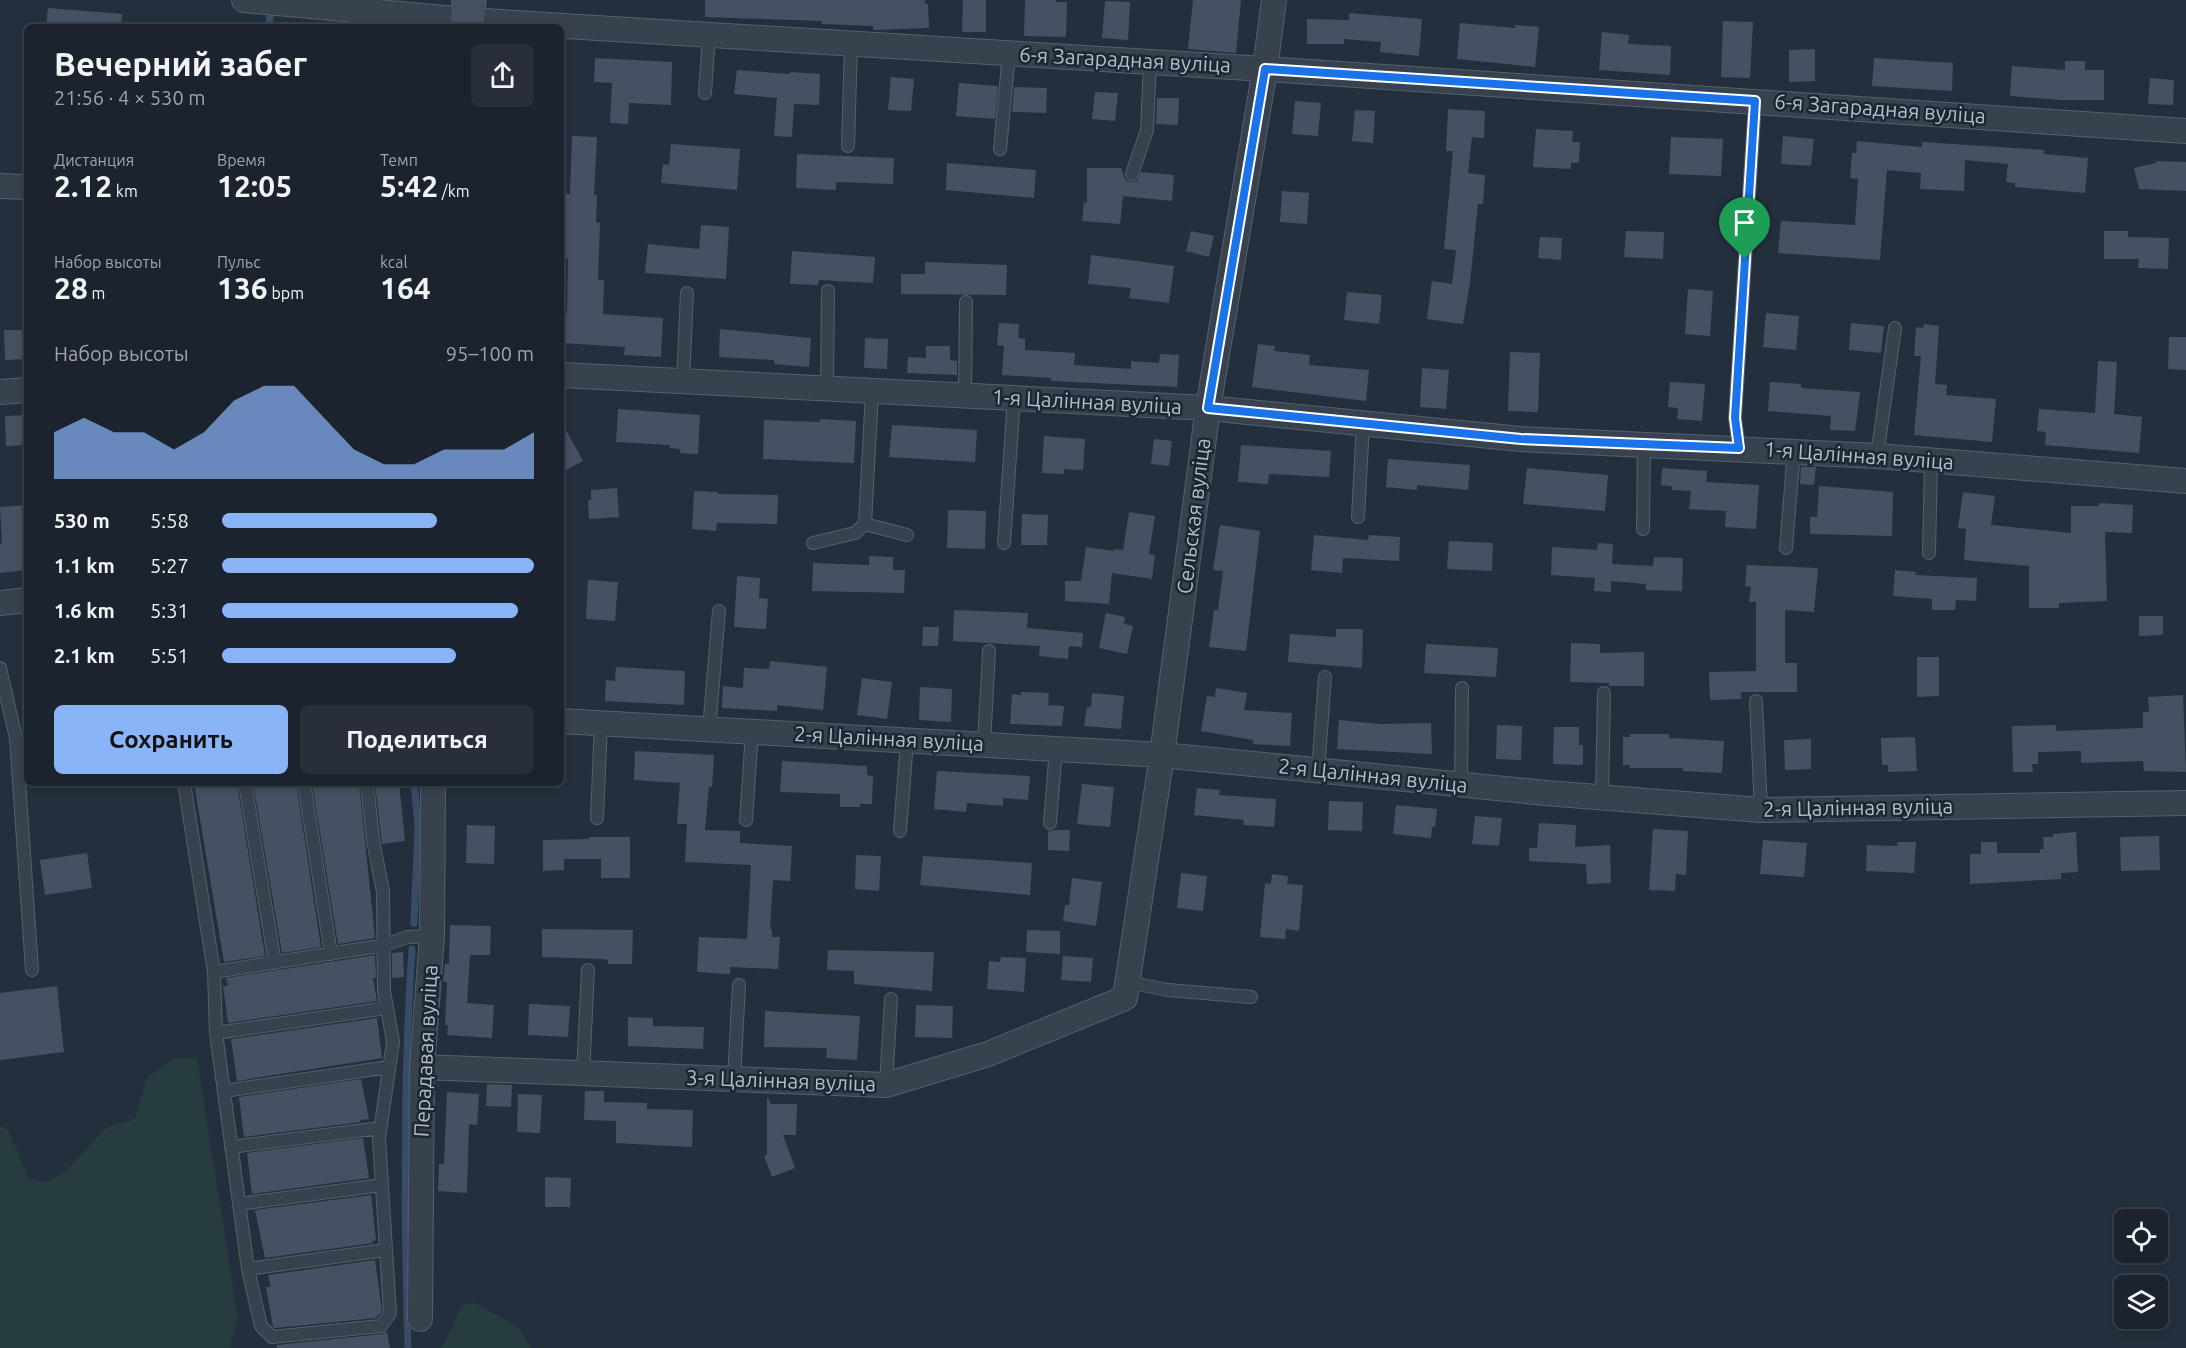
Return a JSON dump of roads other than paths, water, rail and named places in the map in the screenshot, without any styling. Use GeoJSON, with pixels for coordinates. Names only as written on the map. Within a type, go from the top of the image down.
{"type":"FeatureCollection","features":[{"type":"Feature","properties":{"kind":"street","name":"6-я Загарадная вуліца"},"geometry":{"type":"LineString","coordinates":[[244,0],[709,35],[1265,69],[2186,131]]}},
{"type":"Feature","properties":{"kind":"street","name":"Сельская вуліца"},"geometry":{"type":"LineString","coordinates":[[1126,990],[1162,755],[1208,408],[1265,69],[1274,0]]}},
{"type":"Feature","properties":{"kind":"street"},"geometry":{"type":"LineString","coordinates":[[0,186],[24,187]]}},
{"type":"Feature","properties":{"kind":"street","name":"1-я Цалінная вуліца"},"geometry":{"type":"LineString","coordinates":[[564,375],[1208,408],[1521,439],[1877,456],[2186,481]]}},
{"type":"Feature","properties":{"kind":"street"},"geometry":{"type":"LineString","coordinates":[[0,392],[24,390]]}},
{"type":"Feature","properties":{"kind":"street"},"geometry":{"type":"LineString","coordinates":[[0,603],[24,600]]}},
{"type":"Feature","properties":{"kind":"street","name":"2-я Цалінная вуліца"},"geometry":{"type":"LineString","coordinates":[[564,721],[1162,755],[1602,798],[1761,810],[2186,803]]}},
{"type":"Feature","properties":{"kind":"street","name":"Перадавая вуліца"},"geometry":{"type":"LineString","coordinates":[[420,1319],[422,1067],[432,936],[433,786]]}},
{"type":"Feature","properties":{"kind":"street","name":"3-я Цалінная вуліца"},"geometry":{"type":"LineString","coordinates":[[422,1067],[886,1085],[988,1054],[1126,990]]}},
{"type":"Feature","properties":{"kind":"lane"},"geometry":{"type":"LineString","coordinates":[[705,93],[709,35]]}},
{"type":"Feature","properties":{"kind":"lane"},"geometry":{"type":"LineString","coordinates":[[848,146],[851,43]]}},
{"type":"Feature","properties":{"kind":"lane"},"geometry":{"type":"LineString","coordinates":[[1000,149],[1009,53]]}},
{"type":"Feature","properties":{"kind":"lane"},"geometry":{"type":"LineString","coordinates":[[1132,174],[1147,130],[1150,62]]}},
{"type":"Feature","properties":{"kind":"lane"},"geometry":{"type":"LineString","coordinates":[[1739,448],[1735,418],[1755,101]]}},
{"type":"Feature","properties":{"kind":"lane"},"geometry":{"type":"LineString","coordinates":[[827,388],[828,291]]}},
{"type":"Feature","properties":{"kind":"lane"},"geometry":{"type":"LineString","coordinates":[[683,381],[687,293]]}},
{"type":"Feature","properties":{"kind":"lane"},"geometry":{"type":"LineString","coordinates":[[965,396],[966,302]]}},
{"type":"Feature","properties":{"kind":"lane"},"geometry":{"type":"LineString","coordinates":[[1877,456],[1895,328]]}},
{"type":"Feature","properties":{"kind":"lane"},"geometry":{"type":"LineString","coordinates":[[813,543],[855,533],[865,524],[872,391]]}},
{"type":"Feature","properties":{"kind":"lane"},"geometry":{"type":"LineString","coordinates":[[1004,543],[1014,398]]}},
{"type":"Feature","properties":{"kind":"lane"},"geometry":{"type":"LineString","coordinates":[[1358,517],[1363,424]]}},
{"type":"Feature","properties":{"kind":"lane"},"geometry":{"type":"LineString","coordinates":[[1643,530],[1644,444]]}},
{"type":"Feature","properties":{"kind":"lane"},"geometry":{"type":"LineString","coordinates":[[1786,548],[1794,451]]}},
{"type":"Feature","properties":{"kind":"lane"},"geometry":{"type":"LineString","coordinates":[[1929,553],[1932,460]]}},
{"type":"Feature","properties":{"kind":"lane"},"geometry":{"type":"LineString","coordinates":[[865,524],[907,536]]}},
{"type":"Feature","properties":{"kind":"lane"},"geometry":{"type":"LineString","coordinates":[[709,729],[719,611]]}},
{"type":"Feature","properties":{"kind":"lane"},"geometry":{"type":"LineString","coordinates":[[984,745],[989,651]]}},
{"type":"Feature","properties":{"kind":"lane"},"geometry":{"type":"LineString","coordinates":[[0,668],[16,738],[32,970]]}},
{"type":"Feature","properties":{"kind":"lane"},"geometry":{"type":"LineString","coordinates":[[1318,771],[1326,677]]}},
{"type":"Feature","properties":{"kind":"lane"},"geometry":{"type":"LineString","coordinates":[[1461,785],[1462,688]]}},
{"type":"Feature","properties":{"kind":"lane"},"geometry":{"type":"LineString","coordinates":[[1602,798],[1604,693]]}},
{"type":"Feature","properties":{"kind":"lane"},"geometry":{"type":"LineString","coordinates":[[1756,701],[1761,810]]}},
{"type":"Feature","properties":{"kind":"lane"},"geometry":{"type":"LineString","coordinates":[[597,818],[601,723]]}},
{"type":"Feature","properties":{"kind":"lane"},"geometry":{"type":"LineString","coordinates":[[746,820],[752,732]]}},
{"type":"Feature","properties":{"kind":"lane"},"geometry":{"type":"LineString","coordinates":[[900,831],[907,741]]}},
{"type":"Feature","properties":{"kind":"lane"},"geometry":{"type":"LineString","coordinates":[[1050,823],[1056,749]]}},
{"type":"Feature","properties":{"kind":"lane"},"geometry":{"type":"LineString","coordinates":[[184,786],[214,972],[216,1033],[248,1269],[261,1326],[272,1337],[381,1326],[390,1313],[380,1128],[393,1042],[384,991],[383,892],[373,840],[367,786]]}},
{"type":"Feature","properties":{"kind":"lane"},"geometry":{"type":"LineString","coordinates":[[245,786],[274,963]]}},
{"type":"Feature","properties":{"kind":"lane"},"geometry":{"type":"LineString","coordinates":[[304,786],[331,954]]}},
{"type":"Feature","properties":{"kind":"lane"},"geometry":{"type":"LineString","coordinates":[[214,972],[385,945],[407,937],[432,936]]}},
{"type":"Feature","properties":{"kind":"lane"},"geometry":{"type":"LineString","coordinates":[[583,1074],[588,970]]}},
{"type":"Feature","properties":{"kind":"lane"},"geometry":{"type":"LineString","coordinates":[[734,1080],[739,985]]}},
{"type":"Feature","properties":{"kind":"lane"},"geometry":{"type":"LineString","coordinates":[[1126,990],[1168,990],[1251,997]]}},
{"type":"Feature","properties":{"kind":"lane"},"geometry":{"type":"LineString","coordinates":[[886,1085],[891,999]]}},
{"type":"Feature","properties":{"kind":"lane"},"geometry":{"type":"LineString","coordinates":[[216,1033],[387,1008]]}},
{"type":"Feature","properties":{"kind":"lane"},"geometry":{"type":"LineString","coordinates":[[224,1091],[388,1067]]}},
{"type":"Feature","properties":{"kind":"lane"},"geometry":{"type":"LineString","coordinates":[[231,1147],[380,1128]]}},
{"type":"Feature","properties":{"kind":"lane"},"geometry":{"type":"LineString","coordinates":[[239,1204],[382,1185]]}},
{"type":"Feature","properties":{"kind":"lane"},"geometry":{"type":"LineString","coordinates":[[248,1269],[385,1250]]}},
{"type":"Feature","properties":{"kind":"waterway"},"geometry":{"type":"LineString","coordinates":[[269,24],[270,16]]}},
{"type":"Feature","properties":{"kind":"waterway"},"geometry":{"type":"LineString","coordinates":[[414,786],[418,826],[414,923]]}},
{"type":"Feature","properties":{"kind":"waterway"},"geometry":{"type":"LineString","coordinates":[[408,1348],[405,1148],[412,949]]}}]}
